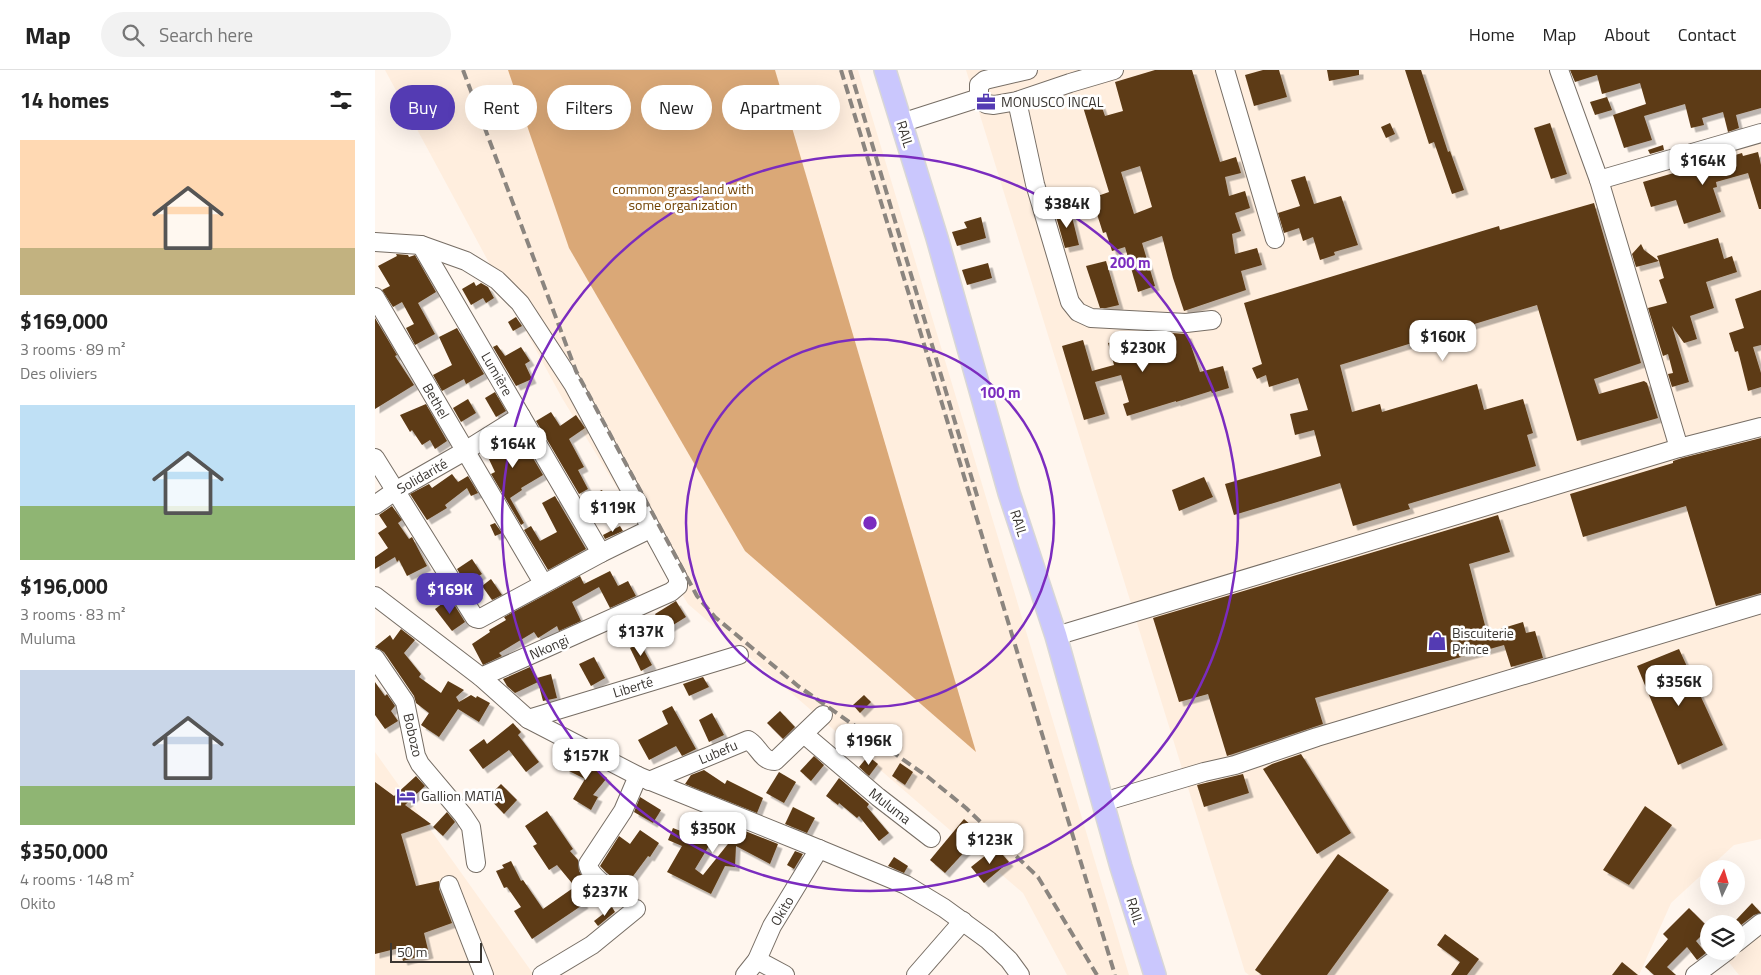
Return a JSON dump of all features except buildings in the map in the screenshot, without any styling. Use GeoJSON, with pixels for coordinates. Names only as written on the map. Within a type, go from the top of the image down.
{"type":"FeatureCollection","features":[{"type":"Feature","properties":{"kind":"main road","name":"RAIL"},"geometry":{"type":"LineString","coordinates":[[885,70],[937,238],[1009,492],[1056,636],[1155,975]]}},
{"type":"Feature","properties":{"kind":"street"},"geometry":{"type":"LineString","coordinates":[[1028,70],[985,80],[979,84],[979,98],[985,104],[994,105],[1017,101],[1114,70]]}},
{"type":"Feature","properties":{"kind":"street"},"geometry":{"type":"LineString","coordinates":[[1225,70],[1275,239]]}},
{"type":"Feature","properties":{"kind":"street"},"geometry":{"type":"LineString","coordinates":[[1559,70],[1599,180],[1679,448]]}},
{"type":"Feature","properties":{"kind":"street"},"geometry":{"type":"LineString","coordinates":[[901,123],[979,98]]}},
{"type":"Feature","properties":{"kind":"street"},"geometry":{"type":"LineString","coordinates":[[1017,101],[1035,184],[1070,302],[1078,312],[1091,318],[1186,323],[1212,320]]}},
{"type":"Feature","properties":{"kind":"street"},"geometry":{"type":"LineString","coordinates":[[1599,180],[1761,132]]}},
{"type":"Feature","properties":{"kind":"street"},"geometry":{"type":"LineString","coordinates":[[375,242],[421,245],[467,261],[497,280],[520,303],[573,384],[650,529],[543,583],[479,619],[475,618],[375,458]]}},
{"type":"Feature","properties":{"kind":"street","name":"Lumière"},"geometry":{"type":"LineString","coordinates":[[421,245],[601,553]]}},
{"type":"Feature","properties":{"kind":"street","name":"Bethel"},"geometry":{"type":"LineString","coordinates":[[375,297],[543,583]]}},
{"type":"Feature","properties":{"kind":"street","name":"Solidarité"},"geometry":{"type":"LineString","coordinates":[[375,505],[395,491],[521,416]]}},
{"type":"Feature","properties":{"kind":"street"},"geometry":{"type":"LineString","coordinates":[[1056,636],[1679,448],[1761,427]]}},
{"type":"Feature","properties":{"kind":"street","name":"Nkongi"},"geometry":{"type":"LineString","coordinates":[[481,677],[671,592],[678,586],[678,578],[650,529]]}},
{"type":"Feature","properties":{"kind":"street"},"geometry":{"type":"LineString","coordinates":[[375,596],[481,677],[527,719],[644,779],[819,848],[906,886],[945,908],[988,940],[1009,960],[1020,975]]}},
{"type":"Feature","properties":{"kind":"street"},"geometry":{"type":"LineString","coordinates":[[1103,802],[1235,764],[1327,734],[1761,604]]}},
{"type":"Feature","properties":{"kind":"street","name":"Liberté"},"geometry":{"type":"LineString","coordinates":[[527,719],[739,655]]}},
{"type":"Feature","properties":{"kind":"street","name":"Bobozo"},"geometry":{"type":"LineString","coordinates":[[375,658],[405,702],[416,756],[420,764],[471,827],[476,862]]}},
{"type":"Feature","properties":{"kind":"street","name":"Lubefu"},"geometry":{"type":"LineString","coordinates":[[644,779],[748,740],[753,743],[764,758],[769,761],[775,761],[805,735],[823,716]]}},
{"type":"Feature","properties":{"kind":"street","name":"Muluma"},"geometry":{"type":"LineString","coordinates":[[805,735],[878,797],[931,838]]}},
{"type":"Feature","properties":{"kind":"street"},"geometry":{"type":"LineString","coordinates":[[617,895],[587,867],[644,779]]}},
{"type":"Feature","properties":{"kind":"street","name":"Okito"},"geometry":{"type":"LineString","coordinates":[[745,975],[757,960],[772,926],[819,848]]}},
{"type":"Feature","properties":{"kind":"street"},"geometry":{"type":"LineString","coordinates":[[449,884],[484,975]]}},
{"type":"Feature","properties":{"kind":"street"},"geometry":{"type":"LineString","coordinates":[[551,973],[593,945],[635,909]]}},
{"type":"Feature","properties":{"kind":"street"},"geometry":{"type":"LineString","coordinates":[[916,975],[963,921]]}},
{"type":"Feature","properties":{"kind":"street"},"geometry":{"type":"LineString","coordinates":[[1745,936],[1761,923]]}},
{"type":"Feature","properties":{"kind":"street"},"geometry":{"type":"LineString","coordinates":[[757,960],[785,975]]}},
{"type":"Feature","properties":{"kind":"street"},"geometry":{"type":"LineString","coordinates":[[1695,975],[1715,960]]}},
{"type":"Feature","properties":{"kind":"shaded area"},"geometry":{"type":"Polygon","coordinates":[[[385,70],[858,70],[1129,975],[1067,975],[1023,893],[688,604],[562,398],[417,130],[455,130],[455,85],[393,85],[385,70]]]}},
{"type":"Feature","properties":{"kind":"shaded area"},"geometry":{"type":"Polygon","coordinates":[[[966,70],[1556,70],[1592,190],[1761,138],[1761,839],[1734,845],[1718,860],[1700,860],[1700,876],[1671,903],[1639,975],[1249,975],[1245,972],[966,70]]]}},
{"type":"Feature","properties":{"kind":"shaded area"},"geometry":{"type":"Polygon","coordinates":[[[375,752],[534,975],[375,975],[375,752]]]}},
{"type":"Feature","properties":{"kind":"shaded area"},"geometry":{"type":"Polygon","coordinates":[[[1761,927],[1761,975],[1739,975],[1727,960],[1745,960],[1745,940],[1761,927]]]}},
{"type":"Feature","properties":{"kind":"green space","name":"common grassland with some organization"},"geometry":{"type":"Polygon","coordinates":[[[508,70],[775,70],[779,85],[722,85],[722,130],[793,130],[976,752],[745,551],[569,248],[529,130],[537,130],[537,85],[513,85],[508,70]]]}},
{"type":"Feature","properties":{"kind":"railway"},"geometry":{"type":"LineString","coordinates":[[463,70],[576,371],[697,596],[715,617],[798,686],[928,777],[966,808],[1038,877],[1097,975]]}},
{"type":"Feature","properties":{"kind":"railway"},"geometry":{"type":"LineString","coordinates":[[841,70],[1115,975]]}},
{"type":"Feature","properties":{"kind":"railway"},"geometry":{"type":"LineString","coordinates":[[850,70],[978,499]]}},
{"type":"Feature","properties":{"kind":"place","name":"MONUSCO INCAL"},"geometry":{"type":"Point","coordinates":[986,102]}},
{"type":"Feature","properties":{"kind":"place","name":"Biscuiterie Prince"},"geometry":{"type":"Point","coordinates":[1437,641]}},
{"type":"Feature","properties":{"kind":"place","name":"Gallion MATIA"},"geometry":{"type":"Point","coordinates":[406,796]}}]}
